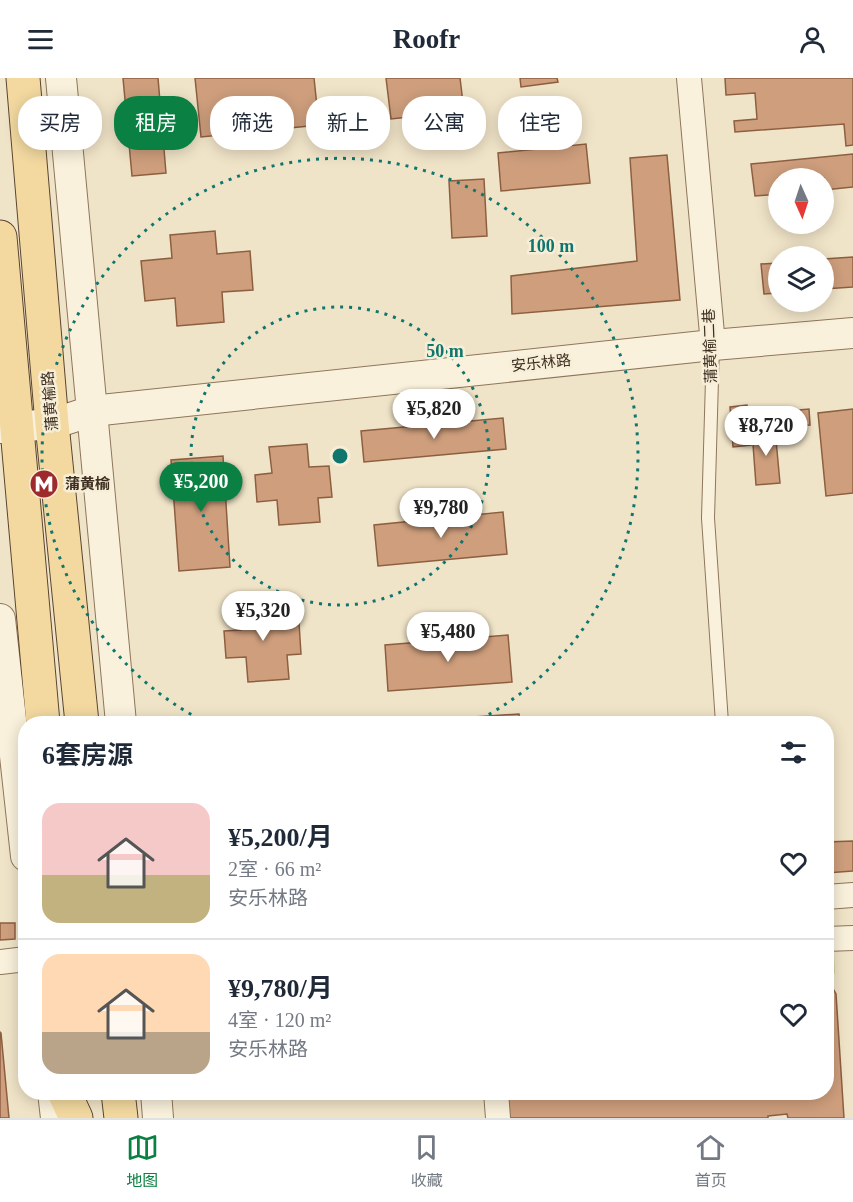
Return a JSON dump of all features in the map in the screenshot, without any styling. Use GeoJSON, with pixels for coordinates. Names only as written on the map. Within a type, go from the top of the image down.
{"type":"FeatureCollection","features":[{"type":"Feature","properties":{"kind":"main road","name":"蒲黄榆路"},"geometry":{"type":"LineString","coordinates":[[23,78],[52,424],[81,716]]}},
{"type":"Feature","properties":{"kind":"main road"},"geometry":{"type":"LineString","coordinates":[[0,237],[8,440],[42,716]]}},
{"type":"Feature","properties":{"kind":"main road"},"geometry":{"type":"LineString","coordinates":[[68,1100],[78,1118]]}},
{"type":"Feature","properties":{"kind":"main road"},"geometry":{"type":"LineString","coordinates":[[77,1100],[78,1118]]}},
{"type":"Feature","properties":{"kind":"main road"},"geometry":{"type":"LineString","coordinates":[[119,1100],[121,1118]]}},
{"type":"Feature","properties":{"kind":"street"},"geometry":{"type":"LineString","coordinates":[[61,78],[120,716]]}},
{"type":"Feature","properties":{"kind":"street","name":"蒲黄榆二巷"},"geometry":{"type":"LineString","coordinates":[[689,78],[713,345]]}},
{"type":"Feature","properties":{"kind":"street","name":"安乐林路"},"geometry":{"type":"LineString","coordinates":[[8,440],[92,411],[713,345],[853,333]]}},
{"type":"Feature","properties":{"kind":"street"},"geometry":{"type":"LineString","coordinates":[[0,619],[18,783]]}},
{"type":"Feature","properties":{"kind":"street"},"geometry":{"type":"LineString","coordinates":[[834,896],[853,895]]}},
{"type":"Feature","properties":{"kind":"street"},"geometry":{"type":"LineString","coordinates":[[834,939],[853,938]]}},
{"type":"Feature","properties":{"kind":"street"},"geometry":{"type":"LineString","coordinates":[[0,962],[18,960]]}},
{"type":"Feature","properties":{"kind":"street"},"geometry":{"type":"LineString","coordinates":[[54,1100],[56,1118]]}},
{"type":"Feature","properties":{"kind":"street"},"geometry":{"type":"LineString","coordinates":[[157,1100],[158,1118]]}},
{"type":"Feature","properties":{"kind":"street"},"geometry":{"type":"LineString","coordinates":[[497,1100],[498,1118]]}},
{"type":"Feature","properties":{"kind":"lane","name":"蒲黄榆二巷"},"geometry":{"type":"LineString","coordinates":[[713,345],[708,518],[722,716]]}},
{"type":"Feature","properties":{"kind":"building"},"geometry":{"type":"Polygon","coordinates":[[[123,78],[158,78],[160,96],[125,96],[123,78]]]}},
{"type":"Feature","properties":{"kind":"building"},"geometry":{"type":"Polygon","coordinates":[[[195,78],[314,78],[316,96],[306,96],[306,126],[294,128],[294,96],[210,96],[210,136],[201,137],[195,78]]]}},
{"type":"Feature","properties":{"kind":"building"},"geometry":{"type":"Polygon","coordinates":[[[386,78],[460,78],[462,96],[402,96],[402,118],[391,119],[386,78]]]}},
{"type":"Feature","properties":{"kind":"building"},"geometry":{"type":"Polygon","coordinates":[[[520,78],[557,78],[558,82],[521,87],[520,78]]]}},
{"type":"Feature","properties":{"kind":"building"},"geometry":{"type":"Polygon","coordinates":[[[725,78],[853,78],[853,145],[846,146],[844,124],[735,132],[734,121],[757,119],[755,93],[726,95],[725,78]]]}},
{"type":"Feature","properties":{"kind":"building"},"geometry":{"type":"Polygon","coordinates":[[[582,144],[586,144],[590,183],[501,191],[498,153],[527,150],[582,150],[582,144]]]}},
{"type":"Feature","properties":{"kind":"building"},"geometry":{"type":"Polygon","coordinates":[[[130,150],[164,150],[166,173],[132,176],[130,150]]]}},
{"type":"Feature","properties":{"kind":"building"},"geometry":{"type":"Polygon","coordinates":[[[853,154],[853,187],[834,189],[834,168],[768,168],[768,195],[755,196],[751,164],[853,154]]]}},
{"type":"Feature","properties":{"kind":"building"},"geometry":{"type":"Polygon","coordinates":[[[667,155],[680,300],[512,314],[511,276],[637,261],[630,158],[667,155]]]}},
{"type":"Feature","properties":{"kind":"building"},"geometry":{"type":"Polygon","coordinates":[[[484,179],[487,236],[452,238],[449,181],[484,179]]]}},
{"type":"Feature","properties":{"kind":"building"},"geometry":{"type":"Polygon","coordinates":[[[215,231],[217,254],[250,251],[253,290],[222,292],[224,322],[177,326],[175,298],[145,301],[141,261],[172,258],[170,235],[215,231]]]}},
{"type":"Feature","properties":{"kind":"building"},"geometry":{"type":"Polygon","coordinates":[[[853,257],[853,287],[834,288],[834,258],[853,257]]]}},
{"type":"Feature","properties":{"kind":"building"},"geometry":{"type":"Polygon","coordinates":[[[761,264],[768,264],[768,294],[764,294],[761,264]]]}},
{"type":"Feature","properties":{"kind":"building"},"geometry":{"type":"Polygon","coordinates":[[[747,405],[751,445],[733,447],[730,407],[747,405]]]}},
{"type":"Feature","properties":{"kind":"building"},"geometry":{"type":"Polygon","coordinates":[[[809,409],[810,425],[756,429],[754,414],[809,409]]]}},
{"type":"Feature","properties":{"kind":"building"},"geometry":{"type":"Polygon","coordinates":[[[853,409],[853,493],[826,496],[818,413],[853,409]]]}},
{"type":"Feature","properties":{"kind":"building"},"geometry":{"type":"Polygon","coordinates":[[[503,418],[506,449],[364,462],[361,431],[503,418]]]}},
{"type":"Feature","properties":{"kind":"building"},"geometry":{"type":"Polygon","coordinates":[[[775,429],[780,483],[756,485],[752,431],[775,429]]]}},
{"type":"Feature","properties":{"kind":"building"},"geometry":{"type":"Polygon","coordinates":[[[307,444],[309,467],[329,466],[332,497],[318,498],[320,522],[279,525],[277,500],[257,502],[255,475],[272,473],[269,447],[307,444]]]}},
{"type":"Feature","properties":{"kind":"building"},"geometry":{"type":"Polygon","coordinates":[[[223,456],[230,567],[179,571],[171,460],[223,456]]]}},
{"type":"Feature","properties":{"kind":"building"},"geometry":{"type":"Polygon","coordinates":[[[503,512],[507,554],[378,566],[374,525],[503,512]]]}},
{"type":"Feature","properties":{"kind":"building"},"geometry":{"type":"Polygon","coordinates":[[[276,601],[278,624],[299,623],[301,654],[287,655],[289,679],[248,682],[246,657],[226,658],[224,631],[241,630],[239,604],[276,601]]]}},
{"type":"Feature","properties":{"kind":"building"},"geometry":{"type":"Polygon","coordinates":[[[508,635],[512,682],[388,691],[385,645],[508,635]]]}},
{"type":"Feature","properties":{"kind":"building"},"geometry":{"type":"Polygon","coordinates":[[[519,714],[519,716],[489,716],[519,714]]]}},
{"type":"Feature","properties":{"kind":"building"},"geometry":{"type":"Polygon","coordinates":[[[853,841],[853,871],[834,872],[834,842],[853,841]]]}},
{"type":"Feature","properties":{"kind":"building"},"geometry":{"type":"Polygon","coordinates":[[[0,923],[15,923],[15,939],[0,940],[0,923]]]}},
{"type":"Feature","properties":{"kind":"building"},"geometry":{"type":"Polygon","coordinates":[[[834,990],[836,994],[844,1118],[788,1118],[787,1114],[768,1116],[768,1118],[503,1118],[502,1100],[834,1100],[834,990]]]}},
{"type":"Feature","properties":{"kind":"building"},"geometry":{"type":"Polygon","coordinates":[[[1,1033],[9,1118],[0,1118],[1,1033]]]}},
{"type":"Feature","properties":{"kind":"place","name":"蒲黄榆"},"geometry":{"type":"Point","coordinates":[44,484]}}]}
